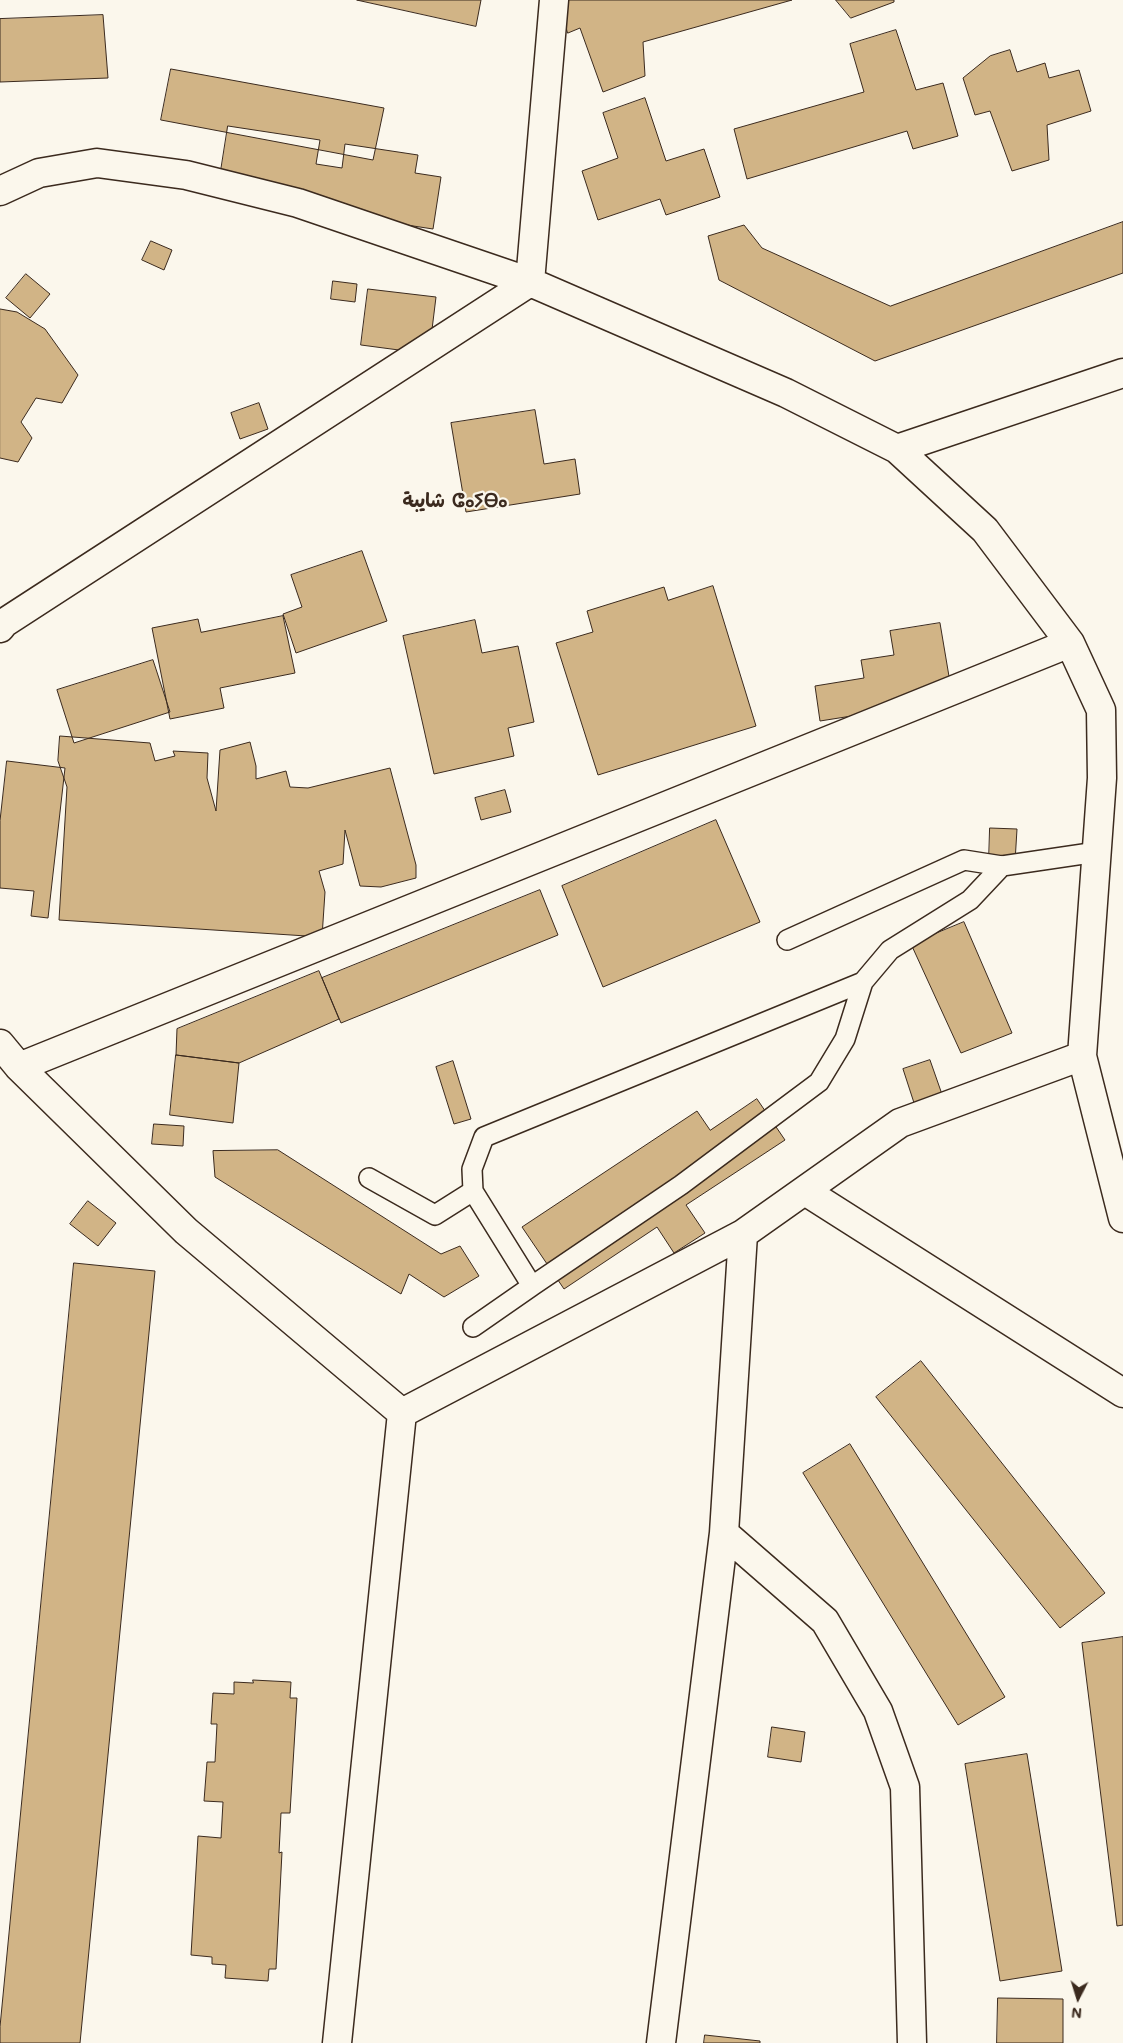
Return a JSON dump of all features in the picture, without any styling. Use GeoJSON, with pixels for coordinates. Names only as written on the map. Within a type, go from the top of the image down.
{"type":"FeatureCollection","features":[{"type":"Feature","properties":{"kind":"street"},"geometry":{"type":"LineString","coordinates":[[530,282],[554,0]]}},
{"type":"Feature","properties":{"kind":"street"},"geometry":{"type":"LineString","coordinates":[[0,191],[39,173],[97,163],[186,175],[298,203],[530,282],[786,393],[898,449],[985,530],[1070,643],[1101,710],[1102,778],[1082,1056],[1123,1218]]}},
{"type":"Feature","properties":{"kind":"street"},"geometry":{"type":"LineString","coordinates":[[0,628],[12,617],[530,282]]}},
{"type":"Feature","properties":{"kind":"street"},"geometry":{"type":"LineString","coordinates":[[898,449],[1123,373]]}},
{"type":"Feature","properties":{"kind":"street"},"geometry":{"type":"LineString","coordinates":[[19,1067],[1070,643]]}},
{"type":"Feature","properties":{"kind":"street"},"geometry":{"type":"LineString","coordinates":[[0,1044],[19,1067],[186,1231],[402,1413]]}},
{"type":"Feature","properties":{"kind":"street"},"geometry":{"type":"LineString","coordinates":[[402,1413],[743,1234],[900,1123],[1082,1056]]}},
{"type":"Feature","properties":{"kind":"street"},"geometry":{"type":"LineString","coordinates":[[806,1190],[1123,1393]]}},
{"type":"Feature","properties":{"kind":"street"},"geometry":{"type":"LineString","coordinates":[[661,2043],[724,1533],[743,1234]]}},
{"type":"Feature","properties":{"kind":"street"},"geometry":{"type":"LineString","coordinates":[[337,2043],[402,1413]]}},
{"type":"Feature","properties":{"kind":"street"},"geometry":{"type":"LineString","coordinates":[[724,1533],[825,1621],[878,1711],[905,1787],[912,2043]]}},
{"type":"Feature","properties":{"kind":"lane"},"geometry":{"type":"LineString","coordinates":[[787,940],[964,860],[1002,866],[1097,852]]}},
{"type":"Feature","properties":{"kind":"lane"},"geometry":{"type":"LineString","coordinates":[[473,1327],[681,1185],[819,1082],[845,1039],[863,982],[890,950],[970,900],[1002,866]]}},
{"type":"Feature","properties":{"kind":"lane"},"geometry":{"type":"LineString","coordinates":[[532,1286],[473,1191],[472,1169],[484,1137],[863,982]]}},
{"type":"Feature","properties":{"kind":"lane"},"geometry":{"type":"LineString","coordinates":[[369,1178],[435,1215],[473,1191]]}},
{"type":"Feature","properties":{"kind":"building"},"geometry":{"type":"Polygon","coordinates":[[[357,0],[481,0],[476,26],[357,0]]]}},
{"type":"Feature","properties":{"kind":"building"},"geometry":{"type":"Polygon","coordinates":[[[559,0],[792,0],[643,42],[645,76],[603,92],[580,28],[568,33],[559,0]]]}},
{"type":"Feature","properties":{"kind":"building"},"geometry":{"type":"Polygon","coordinates":[[[836,0],[894,0],[894,2],[851,18],[836,0]]]}},
{"type":"Feature","properties":{"kind":"building"},"geometry":{"type":"Polygon","coordinates":[[[103,15],[108,78],[0,82],[0,19],[103,15]]]}},
{"type":"Feature","properties":{"kind":"building"},"geometry":{"type":"Polygon","coordinates":[[[896,30],[916,90],[943,83],[958,136],[913,149],[907,131],[747,179],[734,129],[864,92],[850,44],[896,30]]]}},
{"type":"Feature","properties":{"kind":"building"},"geometry":{"type":"Polygon","coordinates":[[[1010,50],[1017,72],[1045,63],[1049,78],[1079,70],[1091,111],[1047,125],[1049,160],[1012,171],[990,111],[975,115],[963,78],[990,56],[1010,50]]]}},
{"type":"Feature","properties":{"kind":"building"},"geometry":{"type":"Polygon","coordinates":[[[171,69],[384,108],[373,160],[161,120],[171,69]]]}},
{"type":"Feature","properties":{"kind":"building"},"geometry":{"type":"Polygon","coordinates":[[[645,98],[666,161],[704,149],[720,197],[666,215],[660,199],[598,220],[582,171],[618,158],[603,113],[645,98]]]}},
{"type":"Feature","properties":{"kind":"building"},"geometry":{"type":"Polygon","coordinates":[[[228,126],[320,140],[316,164],[342,168],[345,144],[418,155],[415,173],[441,177],[433,229],[217,196],[228,126]]]}},
{"type":"Feature","properties":{"kind":"building"},"geometry":{"type":"Polygon","coordinates":[[[1123,222],[1123,273],[875,361],[719,280],[708,236],[744,225],[762,248],[890,306],[1123,222]]]}},
{"type":"Feature","properties":{"kind":"building"},"geometry":{"type":"Polygon","coordinates":[[[151,241],[172,250],[164,270],[142,260],[151,241]]]}},
{"type":"Feature","properties":{"kind":"building"},"geometry":{"type":"Polygon","coordinates":[[[26,274],[50,294],[30,318],[6,298],[26,274]]]}},
{"type":"Feature","properties":{"kind":"building"},"geometry":{"type":"Polygon","coordinates":[[[333,281],[357,284],[355,302],[331,299],[333,281]]]}},
{"type":"Feature","properties":{"kind":"building"},"geometry":{"type":"Polygon","coordinates":[[[368,289],[436,297],[429,354],[361,345],[368,289]]]}},
{"type":"Feature","properties":{"kind":"building"},"geometry":{"type":"Polygon","coordinates":[[[0,309],[17,312],[45,329],[78,375],[62,403],[36,398],[21,422],[32,438],[18,462],[0,458],[0,309]]]}},
{"type":"Feature","properties":{"kind":"building"},"geometry":{"type":"Polygon","coordinates":[[[259,403],[268,429],[240,439],[231,413],[259,403]]]}},
{"type":"Feature","properties":{"kind":"building"},"geometry":{"type":"Polygon","coordinates":[[[535,410],[544,464],[575,459],[580,494],[466,512],[451,423],[535,410]]]}},
{"type":"Feature","properties":{"kind":"building"},"geometry":{"type":"Polygon","coordinates":[[[362,551],[387,621],[296,653],[283,614],[302,607],[291,575],[362,551]]]}},
{"type":"Feature","properties":{"kind":"building"},"geometry":{"type":"Polygon","coordinates":[[[713,586],[756,726],[598,775],[556,643],[593,632],[587,611],[664,587],[668,600],[713,586]]]}},
{"type":"Feature","properties":{"kind":"building"},"geometry":{"type":"Polygon","coordinates":[[[283,616],[295,673],[220,688],[224,708],[170,719],[152,628],[198,619],[201,632],[283,616]]]}},
{"type":"Feature","properties":{"kind":"building"},"geometry":{"type":"Polygon","coordinates":[[[475,620],[482,653],[518,646],[534,722],[508,728],[514,756],[434,774],[403,636],[475,620]]]}},
{"type":"Feature","properties":{"kind":"building"},"geometry":{"type":"Polygon","coordinates":[[[940,623],[953,700],[820,721],[815,686],[864,678],[861,660],[894,655],[890,631],[940,623]]]}},
{"type":"Feature","properties":{"kind":"building"},"geometry":{"type":"Polygon","coordinates":[[[153,660],[170,712],[74,743],[57,690],[153,660]]]}},
{"type":"Feature","properties":{"kind":"building"},"geometry":{"type":"Polygon","coordinates":[[[60,736],[150,743],[155,761],[175,756],[173,751],[208,753],[207,778],[216,811],[220,750],[250,742],[256,766],[256,779],[286,771],[290,787],[308,788],[390,768],[416,865],[416,878],[381,887],[360,886],[345,830],[343,864],[319,871],[325,892],[322,937],[59,920],[67,787],[58,761],[60,736]]]}},
{"type":"Feature","properties":{"kind":"building"},"geometry":{"type":"Polygon","coordinates":[[[7,761],[65,768],[48,918],[31,916],[34,891],[0,888],[0,821],[7,761]]]}},
{"type":"Feature","properties":{"kind":"building"},"geometry":{"type":"Polygon","coordinates":[[[505,790],[511,812],[481,820],[475,798],[505,790]]]}},
{"type":"Feature","properties":{"kind":"building"},"geometry":{"type":"Polygon","coordinates":[[[716,820],[760,922],[603,987],[562,886],[716,820]]]}},
{"type":"Feature","properties":{"kind":"building"},"geometry":{"type":"Polygon","coordinates":[[[990,828],[1017,829],[1015,862],[989,860],[990,828]]]}},
{"type":"Feature","properties":{"kind":"building"},"geometry":{"type":"Polygon","coordinates":[[[540,890],[558,935],[341,1023],[322,978],[540,890]]]}},
{"type":"Feature","properties":{"kind":"building"},"geometry":{"type":"Polygon","coordinates":[[[964,922],[1012,1033],[961,1053],[911,944],[964,922]]]}},
{"type":"Feature","properties":{"kind":"building"},"geometry":{"type":"Polygon","coordinates":[[[319,971],[339,1019],[239,1063],[176,1055],[177,1029],[319,971]]]}},
{"type":"Feature","properties":{"kind":"building"},"geometry":{"type":"Polygon","coordinates":[[[176,1055],[239,1063],[233,1123],[170,1115],[176,1055]]]}},
{"type":"Feature","properties":{"kind":"building"},"geometry":{"type":"Polygon","coordinates":[[[930,1060],[944,1100],[916,1109],[903,1069],[930,1060]]]}},
{"type":"Feature","properties":{"kind":"building"},"geometry":{"type":"Polygon","coordinates":[[[453,1061],[471,1119],[454,1124],[436,1067],[453,1061]]]}},
{"type":"Feature","properties":{"kind":"building"},"geometry":{"type":"Polygon","coordinates":[[[757,1099],[785,1140],[686,1205],[705,1233],[674,1253],[657,1227],[564,1289],[522,1227],[697,1111],[710,1130],[757,1099]]]}},
{"type":"Feature","properties":{"kind":"building"},"geometry":{"type":"Polygon","coordinates":[[[154,1124],[184,1126],[183,1146],[152,1144],[154,1124]]]}},
{"type":"Feature","properties":{"kind":"building"},"geometry":{"type":"Polygon","coordinates":[[[278,1150],[441,1254],[460,1246],[479,1276],[444,1297],[409,1274],[401,1294],[215,1177],[213,1151],[278,1150]]]}},
{"type":"Feature","properties":{"kind":"building"},"geometry":{"type":"Polygon","coordinates":[[[88,1201],[116,1223],[98,1246],[70,1224],[88,1201]]]}},
{"type":"Feature","properties":{"kind":"building"},"geometry":{"type":"Polygon","coordinates":[[[74,1263],[155,1271],[80,2043],[0,2043],[0,2027],[74,1263]]]}},
{"type":"Feature","properties":{"kind":"building"},"geometry":{"type":"Polygon","coordinates":[[[921,1361],[1105,1593],[1060,1628],[876,1397],[921,1361]]]}},
{"type":"Feature","properties":{"kind":"building"},"geometry":{"type":"Polygon","coordinates":[[[850,1444],[1005,1697],[958,1725],[803,1473],[850,1444]]]}},
{"type":"Feature","properties":{"kind":"building"},"geometry":{"type":"Polygon","coordinates":[[[1123,1637],[1123,1925],[1117,1926],[1082,1643],[1123,1637]]]}},
{"type":"Feature","properties":{"kind":"building"},"geometry":{"type":"Polygon","coordinates":[[[253,1680],[291,1682],[290,1698],[297,1698],[290,1813],[281,1813],[279,1853],[282,1852],[276,1969],[269,1969],[268,1981],[225,1978],[226,1965],[212,1964],[212,1957],[191,1955],[198,1836],[221,1838],[223,1802],[204,1801],[207,1762],[215,1762],[217,1724],[211,1724],[213,1693],[234,1694],[234,1682],[253,1683],[253,1680]]]}},
{"type":"Feature","properties":{"kind":"building"},"geometry":{"type":"Polygon","coordinates":[[[772,1727],[805,1732],[801,1762],[768,1757],[772,1727]]]}},
{"type":"Feature","properties":{"kind":"building"},"geometry":{"type":"Polygon","coordinates":[[[1027,1754],[1062,1971],[1000,1981],[965,1764],[1027,1754]]]}},
{"type":"Feature","properties":{"kind":"building"},"geometry":{"type":"Polygon","coordinates":[[[998,1998],[1063,1999],[1063,2043],[997,2043],[998,1998]]]}},
{"type":"Feature","properties":{"kind":"building"},"geometry":{"type":"Polygon","coordinates":[[[705,2035],[760,2041],[760,2043],[704,2043],[705,2035]]]}},
{"type":"Feature","properties":{"kind":"district","name":"شايبة ⵛⴰⵢⴱⴰ"},"geometry":{"type":"Point","coordinates":[455,501]}}]}
